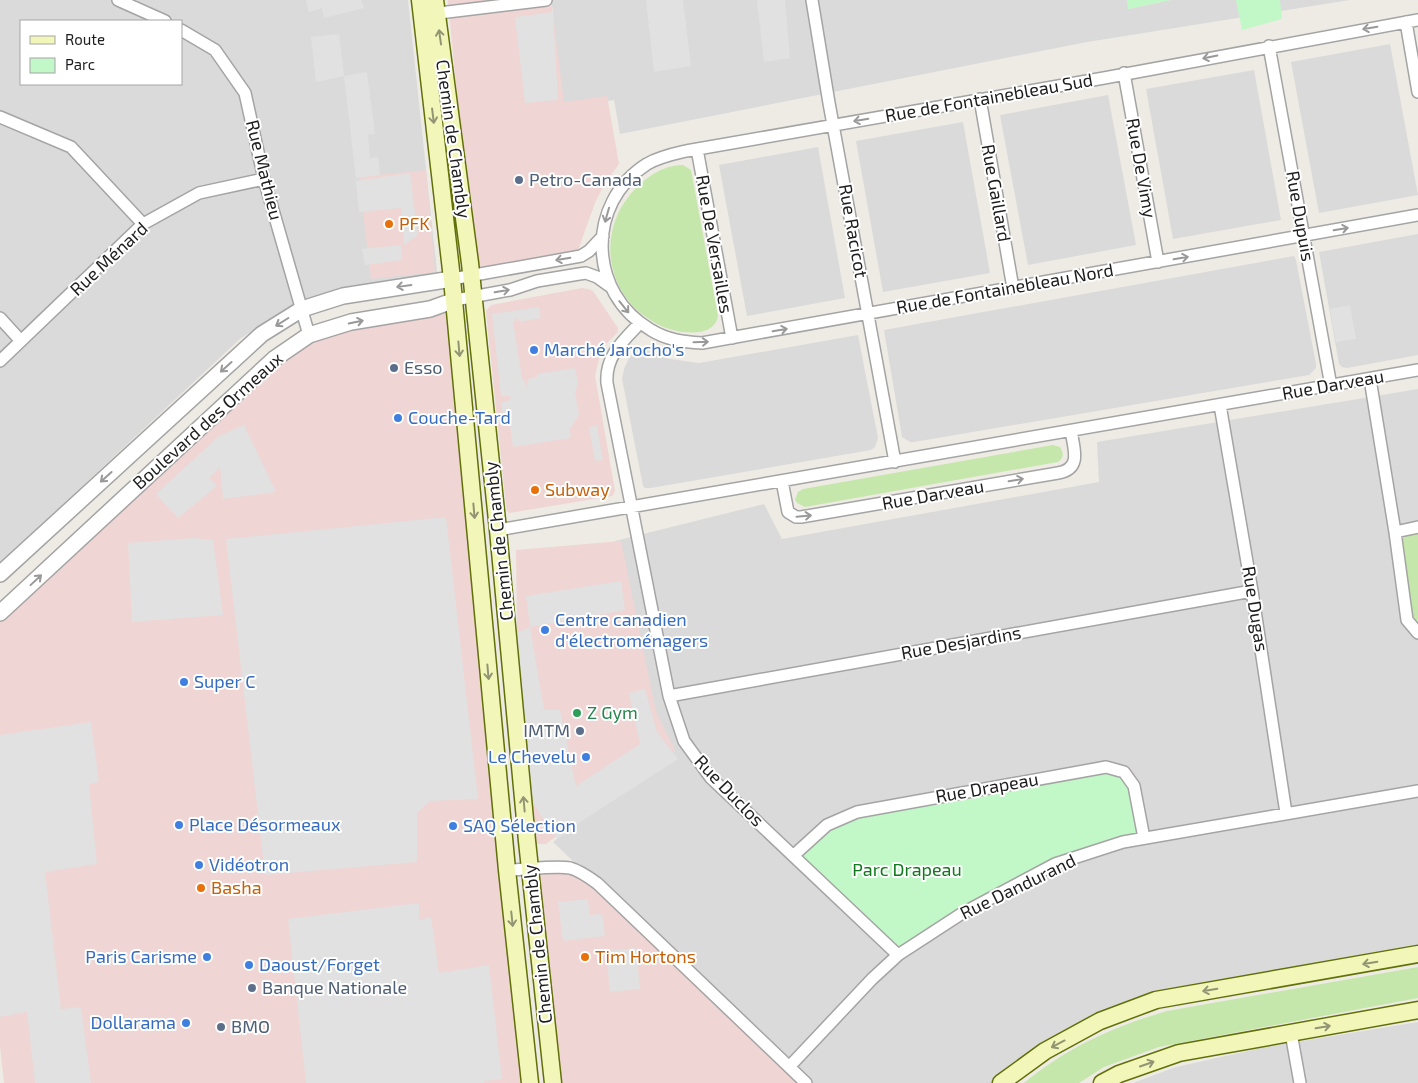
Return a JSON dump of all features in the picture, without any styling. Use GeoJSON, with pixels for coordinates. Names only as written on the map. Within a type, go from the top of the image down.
{"type":"FeatureCollection","features":[{"type":"Feature","properties":{"kind":"main road","name":"Chemin de Chambly"},"geometry":{"type":"LineString","coordinates":[[428,7],[471,276],[553,1083]]}},
{"type":"Feature","properties":{"kind":"main road","name":"Chemin de Chambly"},"geometry":{"type":"LineString","coordinates":[[428,7],[507,870],[530,1083]]}},
{"type":"Feature","properties":{"kind":"main road"},"geometry":{"type":"LineString","coordinates":[[1001,1083],[1045,1051],[1100,1021],[1156,1000],[1418,954]]}},
{"type":"Feature","properties":{"kind":"main road"},"geometry":{"type":"LineString","coordinates":[[1102,1083],[1120,1074],[1179,1053],[1418,1010]]}},
{"type":"Feature","properties":{"kind":"street"},"geometry":{"type":"LineString","coordinates":[[118,0],[163,20]]}},
{"type":"Feature","properties":{"kind":"street"},"geometry":{"type":"LineString","coordinates":[[428,7],[546,0]]}},
{"type":"Feature","properties":{"kind":"street","name":"Rue Racicot"},"geometry":{"type":"LineString","coordinates":[[812,0],[895,462]]}},
{"type":"Feature","properties":{"kind":"street","name":"Rue de Fontainebleau Sud"},"geometry":{"type":"LineString","coordinates":[[611,288],[603,256],[603,236],[609,207],[618,191],[633,175],[656,160],[666,156],[1418,20]]}},
{"type":"Feature","properties":{"kind":"street"},"geometry":{"type":"LineString","coordinates":[[1406,22],[1418,92]]}},
{"type":"Feature","properties":{"kind":"street","name":"Rue Mathieu"},"geometry":{"type":"LineString","coordinates":[[182,31],[215,50],[245,92],[264,179],[309,335]]}},
{"type":"Feature","properties":{"kind":"street","name":"Rue Dupuis"},"geometry":{"type":"LineString","coordinates":[[1269,46],[1332,386]]}},
{"type":"Feature","properties":{"kind":"street","name":"Rue De Vimy"},"geometry":{"type":"LineString","coordinates":[[1124,73],[1158,262]]}},
{"type":"Feature","properties":{"kind":"street","name":"Rue Gaillard"},"geometry":{"type":"LineString","coordinates":[[980,99],[1013,288]]}},
{"type":"Feature","properties":{"kind":"street"},"geometry":{"type":"LineString","coordinates":[[0,117],[71,147],[143,224]]}},
{"type":"Feature","properties":{"kind":"street","name":"Rue De Versailles"},"geometry":{"type":"LineString","coordinates":[[697,149],[732,338]]}},
{"type":"Feature","properties":{"kind":"street","name":"Rue Ménard"},"geometry":{"type":"LineString","coordinates":[[0,361],[143,224],[199,193],[264,179]]}},
{"type":"Feature","properties":{"kind":"street","name":"Rue de Fontainebleau Nord"},"geometry":{"type":"LineString","coordinates":[[611,288],[622,304],[640,323],[660,335],[679,341],[702,342],[1418,215]]}},
{"type":"Feature","properties":{"kind":"street"},"geometry":{"type":"LineString","coordinates":[[452,279],[581,256],[590,251],[603,236]]}},
{"type":"Feature","properties":{"kind":"street"},"geometry":{"type":"LineString","coordinates":[[455,300],[503,291],[538,281],[579,274],[597,277],[611,288]]}},
{"type":"Feature","properties":{"kind":"street","name":"Boulevard des Ormeaux"},"geometry":{"type":"LineString","coordinates":[[0,574],[262,334],[302,309],[343,296],[452,279]]}},
{"type":"Feature","properties":{"kind":"street","name":"Boulevard des Ormeaux"},"geometry":{"type":"LineString","coordinates":[[0,613],[274,358],[309,335],[351,322],[430,308],[455,300]]}},
{"type":"Feature","properties":{"kind":"street"},"geometry":{"type":"LineString","coordinates":[[0,318],[21,341]]}},
{"type":"Feature","properties":{"kind":"street","name":"Rue Duclos"},"geometry":{"type":"LineString","coordinates":[[640,323],[612,354],[606,377],[669,696],[684,741],[711,778],[898,955]]}},
{"type":"Feature","properties":{"kind":"street","name":"Rue Darveau"},"geometry":{"type":"LineString","coordinates":[[498,530],[1418,370]]}},
{"type":"Feature","properties":{"kind":"street"},"geometry":{"type":"LineString","coordinates":[[1370,379],[1407,620],[1418,633]]}},
{"type":"Feature","properties":{"kind":"street","name":"Rue Dugas"},"geometry":{"type":"LineString","coordinates":[[1220,405],[1252,591],[1286,813]]}},
{"type":"Feature","properties":{"kind":"street","name":"Rue Darveau"},"geometry":{"type":"LineString","coordinates":[[782,481],[788,512],[796,517],[801,517],[1058,473],[1069,470],[1073,466],[1075,452],[1071,431]]}},
{"type":"Feature","properties":{"kind":"street"},"geometry":{"type":"LineString","coordinates":[[1395,532],[1418,527]]}},
{"type":"Feature","properties":{"kind":"street","name":"Rue Desjardins"},"geometry":{"type":"LineString","coordinates":[[669,696],[1252,591]]}},
{"type":"Feature","properties":{"kind":"street","name":"Rue Drapeau"},"geometry":{"type":"LineString","coordinates":[[794,855],[827,825],[858,812],[1106,766],[1124,772],[1134,786],[1144,838]]}},
{"type":"Feature","properties":{"kind":"street","name":"Rue Dandurand"},"geometry":{"type":"LineString","coordinates":[[789,1067],[872,979],[898,955],[961,914],[1055,864],[1123,842],[1418,790]]}},
{"type":"Feature","properties":{"kind":"street"},"geometry":{"type":"LineString","coordinates":[[507,870],[558,867],[570,868],[585,874],[598,884],[806,1083]]}},
{"type":"Feature","properties":{"kind":"street"},"geometry":{"type":"LineString","coordinates":[[1291,1033],[1300,1083]]}},
{"type":"Feature","properties":{"kind":"shaded area"},"geometry":{"type":"Polygon","coordinates":[[[0,0],[408,0],[437,272],[330,294],[281,314],[241,338],[0,563],[0,0]]]}},
{"type":"Feature","properties":{"kind":"shaded area"},"geometry":{"type":"Polygon","coordinates":[[[306,0],[361,0],[364,8],[324,18],[322,8],[309,12],[306,0]]]}},
{"type":"Feature","properties":{"kind":"shaded area"},"geometry":{"type":"Polygon","coordinates":[[[448,0],[551,0],[564,102],[607,96],[619,164],[605,183],[595,203],[578,250],[473,269],[448,0]]]}},
{"type":"Feature","properties":{"kind":"shaded area"},"geometry":{"type":"Polygon","coordinates":[[[551,0],[1127,0],[1129,9],[1170,0],[1236,0],[1237,2],[1248,0],[1350,0],[1087,42],[620,134],[614,100],[475,121],[553,11],[551,0]]]}},
{"type":"Feature","properties":{"kind":"shaded area"},"geometry":{"type":"Polygon","coordinates":[[[646,0],[683,0],[691,66],[654,72],[646,0]]]}},
{"type":"Feature","properties":{"kind":"shaded area"},"geometry":{"type":"Polygon","coordinates":[[[757,0],[785,0],[790,58],[764,62],[757,0]]]}},
{"type":"Feature","properties":{"kind":"shaded area"},"geometry":{"type":"Polygon","coordinates":[[[553,12],[558,100],[525,103],[515,17],[553,12]]]}},
{"type":"Feature","properties":{"kind":"shaded area"},"geometry":{"type":"Polygon","coordinates":[[[339,34],[344,76],[316,82],[311,37],[339,34]]]}},
{"type":"Feature","properties":{"kind":"shaded area"},"geometry":{"type":"Polygon","coordinates":[[[1390,44],[1418,195],[1319,213],[1291,62],[1390,44]]]}},
{"type":"Feature","properties":{"kind":"shaded area"},"geometry":{"type":"Polygon","coordinates":[[[1254,70],[1281,220],[1173,239],[1146,89],[1254,70]]]}},
{"type":"Feature","properties":{"kind":"shaded area"},"geometry":{"type":"Polygon","coordinates":[[[367,72],[375,134],[368,135],[370,158],[378,157],[380,175],[356,178],[344,76],[367,72]]]}},
{"type":"Feature","properties":{"kind":"shaded area"},"geometry":{"type":"Polygon","coordinates":[[[1108,95],[1136,245],[1028,265],[1000,115],[1108,95]]]}},
{"type":"Feature","properties":{"kind":"shaded area"},"geometry":{"type":"Polygon","coordinates":[[[963,122],[990,273],[883,292],[856,141],[963,122]]]}},
{"type":"Feature","properties":{"kind":"shaded area"},"geometry":{"type":"Polygon","coordinates":[[[818,147],[845,298],[747,316],[719,165],[818,147]]]}},
{"type":"Feature","properties":{"kind":"shaded area"},"geometry":{"type":"Polygon","coordinates":[[[426,170],[435,272],[371,279],[359,177],[426,170]]]}},
{"type":"Feature","properties":{"kind":"shaded area"},"geometry":{"type":"Polygon","coordinates":[[[410,173],[418,235],[404,245],[401,208],[359,212],[356,181],[410,173]]]}},
{"type":"Feature","properties":{"kind":"shaded area"},"geometry":{"type":"Polygon","coordinates":[[[1418,234],[1418,355],[1347,368],[1342,367],[1339,364],[1319,252],[1418,234]]]}},
{"type":"Feature","properties":{"kind":"shaded area"},"geometry":{"type":"Polygon","coordinates":[[[401,245],[402,260],[365,265],[362,249],[401,245]]]}},
{"type":"Feature","properties":{"kind":"shaded area"},"geometry":{"type":"Polygon","coordinates":[[[1294,256],[1316,364],[1316,368],[1309,375],[914,442],[910,442],[902,437],[884,330],[1294,256]]]}},
{"type":"Feature","properties":{"kind":"shaded area"},"geometry":{"type":"Polygon","coordinates":[[[582,288],[593,291],[618,328],[618,332],[607,343],[602,352],[595,376],[615,491],[612,496],[509,513],[506,506],[486,311],[491,305],[582,288]]]}},
{"type":"Feature","properties":{"kind":"shaded area"},"geometry":{"type":"Polygon","coordinates":[[[455,300],[530,1083],[4,1083],[0,1046],[0,613],[309,335],[455,300]]]}},
{"type":"Feature","properties":{"kind":"shaded area"},"geometry":{"type":"Polygon","coordinates":[[[1350,305],[1356,339],[1336,342],[1330,309],[1350,305]]]}},
{"type":"Feature","properties":{"kind":"shaded area"},"geometry":{"type":"Polygon","coordinates":[[[539,307],[541,318],[519,322],[518,317],[513,322],[522,378],[528,387],[527,379],[537,377],[537,374],[575,368],[578,382],[575,393],[579,415],[570,429],[571,438],[513,447],[509,419],[511,417],[503,418],[501,402],[511,400],[510,396],[501,396],[492,314],[539,307]]]}},
{"type":"Feature","properties":{"kind":"shaded area"},"geometry":{"type":"Polygon","coordinates":[[[858,335],[878,438],[875,447],[871,450],[651,488],[643,486],[622,379],[629,358],[640,348],[670,359],[699,363],[858,335]]]}},
{"type":"Feature","properties":{"kind":"shaded area"},"geometry":{"type":"Polygon","coordinates":[[[1418,389],[1418,954],[1156,1000],[1001,1083],[806,1083],[553,842],[664,757],[604,563],[615,541],[764,504],[782,539],[1099,482],[1097,442],[1418,389]]]}},
{"type":"Feature","properties":{"kind":"shaded area"},"geometry":{"type":"Polygon","coordinates":[[[244,425],[276,492],[223,499],[220,467],[209,478],[217,486],[178,518],[156,494],[219,436],[244,425]]]}},
{"type":"Feature","properties":{"kind":"shaded area"},"geometry":{"type":"Polygon","coordinates":[[[597,426],[603,460],[595,461],[589,427],[597,426]]]}},
{"type":"Feature","properties":{"kind":"shaded area"},"geometry":{"type":"Polygon","coordinates":[[[446,517],[478,799],[430,801],[417,813],[417,862],[265,875],[226,539],[446,517]]]}},
{"type":"Feature","properties":{"kind":"shaded area"},"geometry":{"type":"Polygon","coordinates":[[[194,538],[213,540],[223,615],[132,622],[128,543],[194,538]]]}},
{"type":"Feature","properties":{"kind":"shaded area"},"geometry":{"type":"Polygon","coordinates":[[[621,541],[656,712],[675,750],[622,786],[546,844],[520,844],[516,550],[621,541]]]}},
{"type":"Feature","properties":{"kind":"shaded area"},"geometry":{"type":"Polygon","coordinates":[[[621,581],[625,610],[530,627],[526,596],[621,581]]]}},
{"type":"Feature","properties":{"kind":"shaded area"},"geometry":{"type":"Polygon","coordinates":[[[530,627],[544,710],[560,710],[576,786],[640,744],[629,693],[645,689],[657,732],[678,759],[557,839],[533,803],[514,634],[530,627]]]}},
{"type":"Feature","properties":{"kind":"shaded area"},"geometry":{"type":"Polygon","coordinates":[[[91,722],[99,782],[89,784],[97,864],[45,872],[61,1009],[81,1007],[91,1083],[35,1083],[27,1012],[0,1017],[0,735],[91,722]]]}},
{"type":"Feature","properties":{"kind":"shaded area"},"geometry":{"type":"Polygon","coordinates":[[[558,867],[585,874],[806,1083],[553,1083],[531,877],[558,867]]]}},
{"type":"Feature","properties":{"kind":"shaded area"},"geometry":{"type":"Polygon","coordinates":[[[588,899],[590,915],[602,914],[605,936],[563,941],[558,902],[588,899]]]}},
{"type":"Feature","properties":{"kind":"shaded area"},"geometry":{"type":"Polygon","coordinates":[[[419,903],[419,920],[431,917],[439,973],[489,965],[502,1079],[484,1081],[484,1083],[306,1083],[288,919],[419,903]]]}},
{"type":"Feature","properties":{"kind":"shaded area"},"geometry":{"type":"Polygon","coordinates":[[[636,948],[640,989],[610,992],[606,951],[636,948]]]}},
{"type":"Feature","properties":{"kind":"shaded area"},"geometry":{"type":"Polygon","coordinates":[[[1418,1022],[1418,1083],[1133,1083],[1176,1067],[1266,1047],[1418,1022]]]}},
{"type":"Feature","properties":{"kind":"green space"},"geometry":{"type":"Polygon","coordinates":[[[1127,0],[1170,0],[1128,9],[1127,0]]]}},
{"type":"Feature","properties":{"kind":"green space"},"geometry":{"type":"Polygon","coordinates":[[[1236,0],[1280,0],[1282,19],[1242,30],[1236,0]]]}},
{"type":"Feature","properties":{"kind":"green space"},"geometry":{"type":"Polygon","coordinates":[[[683,165],[691,170],[718,316],[715,324],[702,332],[684,332],[666,328],[645,316],[626,298],[617,282],[612,265],[610,247],[613,227],[619,211],[629,196],[653,174],[667,168],[683,165]]]}},
{"type":"Feature","properties":{"kind":"green space"},"geometry":{"type":"Polygon","coordinates":[[[1053,445],[1060,447],[1062,451],[1063,455],[1058,462],[805,507],[795,500],[798,492],[803,489],[1053,445]]]}},
{"type":"Feature","properties":{"kind":"green space"},"geometry":{"type":"Polygon","coordinates":[[[1418,527],[1418,633],[1407,620],[1395,532],[1418,527]]]}},
{"type":"Feature","properties":{"kind":"green space","name":"Parc Drapeau"},"geometry":{"type":"Polygon","coordinates":[[[1106,767],[1124,772],[1144,838],[1055,864],[898,955],[794,855],[827,825],[857,812],[1106,767]]]}},
{"type":"Feature","properties":{"kind":"green space"},"geometry":{"type":"Polygon","coordinates":[[[1418,967],[1418,998],[1159,1047],[1104,1067],[1079,1083],[1024,1083],[1040,1070],[1074,1049],[1110,1031],[1167,1011],[1418,967]]]}},
{"type":"Feature","properties":{"kind":"place","name":"Petro-Canada"},"geometry":{"type":"Point","coordinates":[519,180]}},
{"type":"Feature","properties":{"kind":"place","name":"PFK"},"geometry":{"type":"Point","coordinates":[389,224]}},
{"type":"Feature","properties":{"kind":"place","name":"Marché Jarocho's"},"geometry":{"type":"Point","coordinates":[534,350]}},
{"type":"Feature","properties":{"kind":"place","name":"Esso"},"geometry":{"type":"Point","coordinates":[394,368]}},
{"type":"Feature","properties":{"kind":"place","name":"Couche-Tard"},"geometry":{"type":"Point","coordinates":[398,418]}},
{"type":"Feature","properties":{"kind":"place","name":"Subway"},"geometry":{"type":"Point","coordinates":[535,490]}},
{"type":"Feature","properties":{"kind":"place","name":"Centre canadien d'électroménagers"},"geometry":{"type":"Point","coordinates":[545,630]}},
{"type":"Feature","properties":{"kind":"place","name":"Super C"},"geometry":{"type":"Point","coordinates":[184,682]}},
{"type":"Feature","properties":{"kind":"place","name":"Z Gym"},"geometry":{"type":"Point","coordinates":[577,713]}},
{"type":"Feature","properties":{"kind":"place","name":"IMTM"},"geometry":{"type":"Point","coordinates":[580,731]}},
{"type":"Feature","properties":{"kind":"place","name":"Le Chevelu"},"geometry":{"type":"Point","coordinates":[586,757]}},
{"type":"Feature","properties":{"kind":"place","name":"Place Désormeaux"},"geometry":{"type":"Point","coordinates":[179,825]}},
{"type":"Feature","properties":{"kind":"place","name":"SAQ Sélection"},"geometry":{"type":"Point","coordinates":[453,826]}},
{"type":"Feature","properties":{"kind":"place","name":"Vidéotron"},"geometry":{"type":"Point","coordinates":[199,865]}},
{"type":"Feature","properties":{"kind":"place","name":"Basha"},"geometry":{"type":"Point","coordinates":[201,888]}},
{"type":"Feature","properties":{"kind":"place","name":"Paris Carisme"},"geometry":{"type":"Point","coordinates":[207,957]}},
{"type":"Feature","properties":{"kind":"place","name":"Tim Hortons"},"geometry":{"type":"Point","coordinates":[585,957]}},
{"type":"Feature","properties":{"kind":"place","name":"Daoust/Forget"},"geometry":{"type":"Point","coordinates":[249,965]}},
{"type":"Feature","properties":{"kind":"place","name":"Banque Nationale"},"geometry":{"type":"Point","coordinates":[252,988]}},
{"type":"Feature","properties":{"kind":"place","name":"Dollarama"},"geometry":{"type":"Point","coordinates":[186,1023]}},
{"type":"Feature","properties":{"kind":"place","name":"BMO"},"geometry":{"type":"Point","coordinates":[221,1027]}}]}
